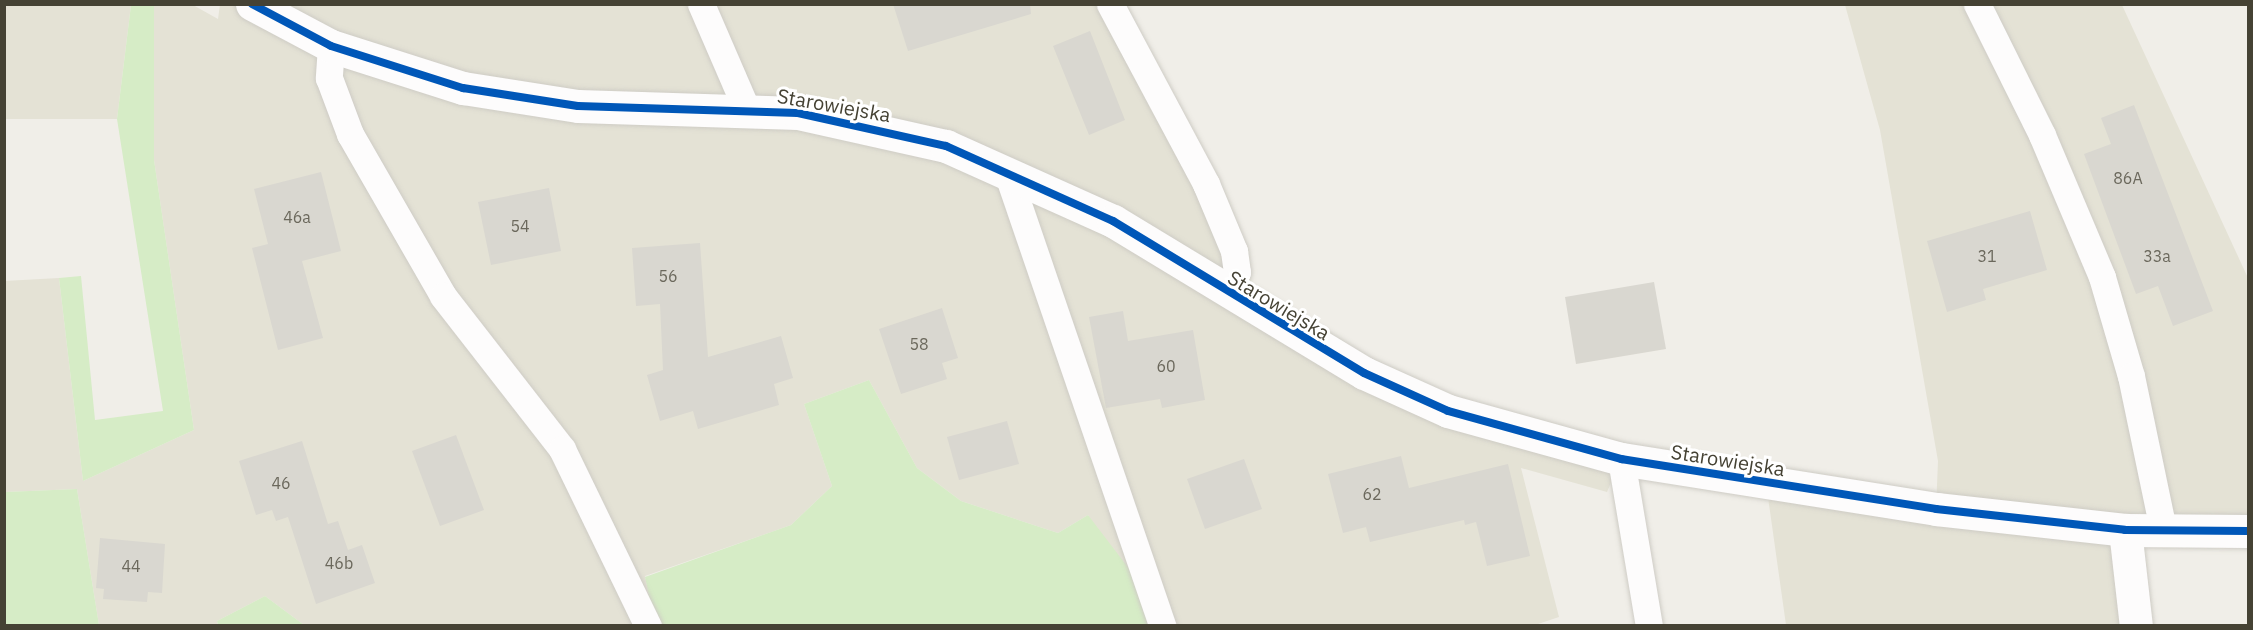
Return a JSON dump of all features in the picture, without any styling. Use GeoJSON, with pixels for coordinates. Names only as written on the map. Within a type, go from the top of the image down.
{"type":"FeatureCollection","features":[{"type":"Feature","properties":{"kind":"street","name":"Starowiejska"},"geometry":{"type":"LineString","coordinates":[[252,4],[331,46],[386,67],[520,99],[578,106],[746,108],[865,125],[946,146],[1113,221],[1364,374],[1448,411],[1621,459],[1896,504],[2125,530],[2248,531]]}},
{"type":"Feature","properties":{"kind":"street"},"geometry":{"type":"LineString","coordinates":[[2125,530],[2136,626]]}},
{"type":"Feature","properties":{"kind":"lane"},"geometry":{"type":"LineString","coordinates":[[701,4],[746,108]]}},
{"type":"Feature","properties":{"kind":"lane"},"geometry":{"type":"LineString","coordinates":[[1110,4],[1206,184],[1234,250],[1237,272],[1228,293]]}},
{"type":"Feature","properties":{"kind":"lane"},"geometry":{"type":"LineString","coordinates":[[1977,4],[2042,135],[2102,277],[2131,376],[2163,529]]}},
{"type":"Feature","properties":{"kind":"lane"},"geometry":{"type":"LineString","coordinates":[[331,46],[329,78],[350,134],[443,296],[562,449],[648,626]]}},
{"type":"Feature","properties":{"kind":"lane"},"geometry":{"type":"LineString","coordinates":[[1007,172],[1162,626]]}},
{"type":"Feature","properties":{"kind":"lane"},"geometry":{"type":"LineString","coordinates":[[1621,459],[1649,626]]}},
{"type":"Feature","properties":{"kind":"shaded area"},"geometry":{"type":"Polygon","coordinates":[[[220,4],[1110,5],[1237,272],[1297,337],[1621,459],[1607,492],[1521,468],[1559,617],[1535,625],[1148,625],[1088,515],[1058,533],[961,501],[917,468],[869,380],[804,404],[832,486],[791,525],[645,576],[655,625],[304,625],[265,596],[217,621],[218,625],[99,625],[77,489],[5,492],[4,281],[59,278],[83,481],[194,430],[154,160],[154,5],[193,5],[218,19],[220,4]]]}},
{"type":"Feature","properties":{"kind":"shaded area"},"geometry":{"type":"Polygon","coordinates":[[[4,5],[131,5],[117,119],[5,119],[4,5]]]}},
{"type":"Feature","properties":{"kind":"shaded area"},"geometry":{"type":"Polygon","coordinates":[[[1845,5],[2122,5],[2248,278],[2248,531],[2125,530],[2136,625],[1786,625],[1766,483],[1936,509],[1938,461],[1880,130],[1845,5]]]}},
{"type":"Feature","properties":{"kind":"green space"},"geometry":{"type":"Polygon","coordinates":[[[131,5],[154,5],[154,160],[194,430],[83,481],[59,278],[81,276],[95,420],[163,411],[117,119],[131,5]]]}},
{"type":"Feature","properties":{"kind":"green space"},"geometry":{"type":"Polygon","coordinates":[[[869,380],[917,468],[961,501],[1058,533],[1088,515],[1130,570],[1148,625],[655,625],[645,577],[791,525],[832,486],[804,404],[869,380]]]}},
{"type":"Feature","properties":{"kind":"green space"},"geometry":{"type":"Polygon","coordinates":[[[77,489],[99,625],[5,625],[5,492],[77,489]]]}},
{"type":"Feature","properties":{"kind":"green space"},"geometry":{"type":"Polygon","coordinates":[[[265,596],[304,625],[218,625],[217,621],[265,596]]]}},
{"type":"Feature","properties":{"kind":"building"},"geometry":{"type":"Polygon","coordinates":[[[893,4],[1030,4],[1031,14],[908,51],[893,4]]]}},
{"type":"Feature","properties":{"kind":"building"},"geometry":{"type":"Polygon","coordinates":[[[1090,31],[1125,120],[1089,135],[1053,46],[1090,31]]]}},
{"type":"Feature","properties":{"kind":"building"},"geometry":{"type":"Polygon","coordinates":[[[2134,105],[2213,311],[2173,326],[2158,286],[2136,294],[2084,154],[2111,144],[2101,118],[2134,105]]]}},
{"type":"Feature","properties":{"kind":"building"},"geometry":{"type":"Polygon","coordinates":[[[321,172],[341,251],[302,261],[323,338],[278,350],[252,248],[268,244],[254,189],[321,172]]]}},
{"type":"Feature","properties":{"kind":"building"},"geometry":{"type":"Polygon","coordinates":[[[549,188],[561,251],[491,265],[478,202],[549,188]]]}},
{"type":"Feature","properties":{"kind":"building"},"geometry":{"type":"Polygon","coordinates":[[[2030,211],[2047,270],[1983,289],[1986,300],[1947,312],[1927,241],[2030,211]]]}},
{"type":"Feature","properties":{"kind":"building"},"geometry":{"type":"Polygon","coordinates":[[[700,243],[708,357],[781,336],[793,378],[774,384],[779,405],[698,429],[693,411],[660,421],[647,375],[663,370],[660,304],[636,306],[632,248],[700,243]]]}},
{"type":"Feature","properties":{"kind":"building"},"geometry":{"type":"Polygon","coordinates":[[[1654,282],[1666,349],[1576,364],[1565,297],[1654,282]]]}},
{"type":"Feature","properties":{"kind":"building"},"geometry":{"type":"Polygon","coordinates":[[[942,308],[958,358],[942,363],[947,379],[901,394],[879,329],[942,308]]]}},
{"type":"Feature","properties":{"kind":"building"},"geometry":{"type":"Polygon","coordinates":[[[1123,311],[1128,341],[1193,330],[1205,400],[1162,408],[1160,399],[1106,408],[1089,317],[1123,311]]]}},
{"type":"Feature","properties":{"kind":"building"},"geometry":{"type":"Polygon","coordinates":[[[1007,421],[1019,464],[959,480],[947,437],[1007,421]]]}},
{"type":"Feature","properties":{"kind":"building"},"geometry":{"type":"Polygon","coordinates":[[[456,435],[484,510],[440,526],[412,451],[456,435]]]}},
{"type":"Feature","properties":{"kind":"building"},"geometry":{"type":"Polygon","coordinates":[[[302,441],[328,524],[338,521],[348,550],[362,545],[375,583],[316,604],[288,517],[276,521],[272,510],[256,515],[239,461],[302,441]]]}},
{"type":"Feature","properties":{"kind":"building"},"geometry":{"type":"Polygon","coordinates":[[[1401,456],[1409,488],[1508,464],[1530,556],[1487,566],[1476,522],[1465,525],[1464,520],[1370,542],[1366,527],[1343,533],[1328,474],[1401,456]]]}},
{"type":"Feature","properties":{"kind":"building"},"geometry":{"type":"Polygon","coordinates":[[[1244,459],[1262,509],[1205,529],[1187,479],[1244,459]]]}},
{"type":"Feature","properties":{"kind":"building"},"geometry":{"type":"Polygon","coordinates":[[[100,538],[165,544],[162,593],[148,592],[147,602],[103,599],[104,589],[96,588],[100,538]]]}},
{"type":"Feature","properties":{"kind":"cycle path"},"geometry":{"type":"LineString","coordinates":[[252,4],[331,46],[463,88],[578,106],[798,113],[946,146],[1113,221],[1364,373],[1448,411],[1621,459],[1936,509],[2125,530],[2248,531]]}}]}
